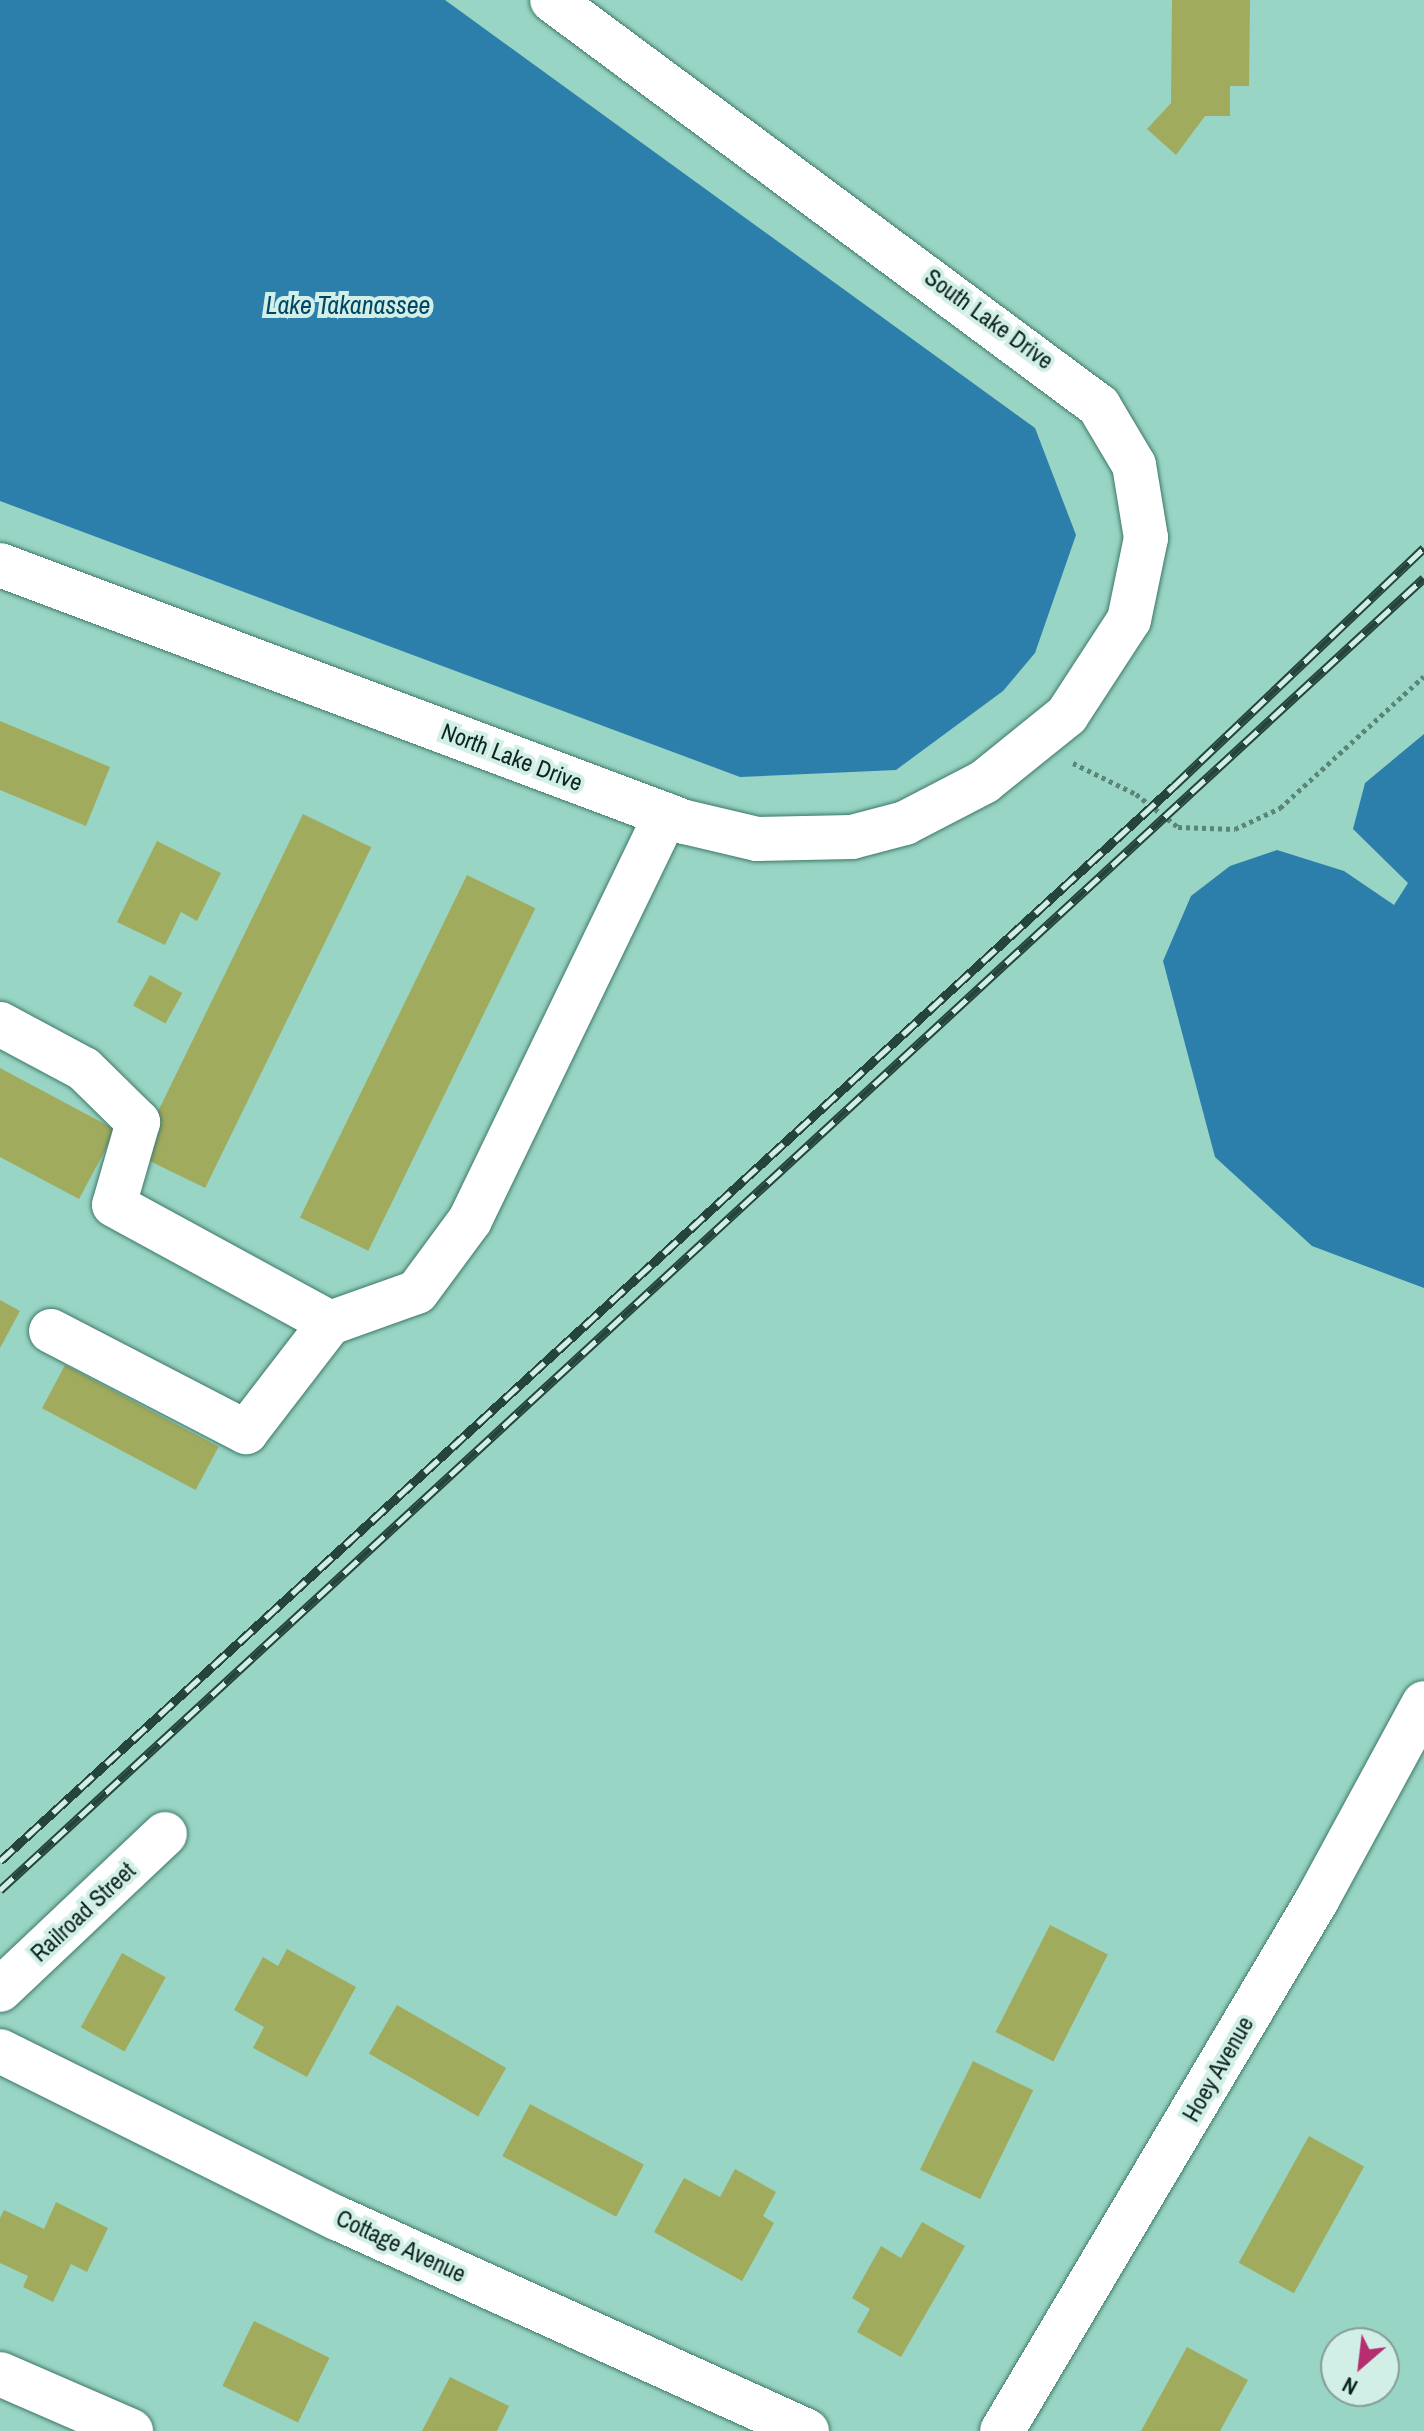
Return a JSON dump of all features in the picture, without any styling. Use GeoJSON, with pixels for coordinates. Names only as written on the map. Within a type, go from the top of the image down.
{"type":"FeatureCollection","features":[{"type":"Feature","properties":{"kind":"street","name":"South Lake Drive"},"geometry":{"type":"LineString","coordinates":[[552,0],[1063,373],[1099,406],[1126,447],[1146,538],[1129,620],[1083,696],[1021,753]]}},
{"type":"Feature","properties":{"kind":"street","name":"North Lake Drive"},"geometry":{"type":"LineString","coordinates":[[0,565],[666,815],[757,839],[852,837],[943,807],[1021,753]]}},
{"type":"Feature","properties":{"kind":"street"},"geometry":{"type":"LineString","coordinates":[[51,1331],[246,1432],[330,1323],[417,1292],[470,1220],[666,815]]}},
{"type":"Feature","properties":{"kind":"street"},"geometry":{"type":"LineString","coordinates":[[0,1024],[84,1069],[138,1122],[114,1205],[330,1323]]}},
{"type":"Feature","properties":{"kind":"street","name":"Hoey Avenue"},"geometry":{"type":"LineString","coordinates":[[1002,2431],[1317,1900],[1424,1703]]}},
{"type":"Feature","properties":{"kind":"street","name":"Railroad Street"},"geometry":{"type":"LineString","coordinates":[[0,1990],[165,1834]]}},
{"type":"Feature","properties":{"kind":"street","name":"Cottage Avenue"},"geometry":{"type":"LineString","coordinates":[[0,2051],[337,2218],[807,2431]]}},
{"type":"Feature","properties":{"kind":"street"},"geometry":{"type":"LineString","coordinates":[[0,2374],[131,2431]]}},
{"type":"Feature","properties":{"kind":"path"},"geometry":{"type":"LineString","coordinates":[[1021,753],[1095,771],[1178,827],[1235,829],[1280,808],[1424,676]]}},
{"type":"Feature","properties":{"kind":"water","name":"Lake Takanassee"},"geometry":{"type":"Polygon","coordinates":[[[0,0],[445,0],[1035,428],[1076,535],[1035,653],[1003,691],[896,770],[740,777],[0,501],[0,0]]]}},
{"type":"Feature","properties":{"kind":"water"},"geometry":{"type":"Polygon","coordinates":[[[1424,734],[1424,1288],[1312,1246],[1215,1157],[1163,961],[1191,896],[1230,866],[1277,850],[1344,871],[1394,905],[1408,883],[1353,829],[1365,783],[1424,734]]]}},
{"type":"Feature","properties":{"kind":"building"},"geometry":{"type":"Polygon","coordinates":[[[1172,0],[1250,0],[1249,86],[1230,86],[1230,116],[1205,116],[1176,155],[1147,129],[1171,103],[1172,0]]]}},
{"type":"Feature","properties":{"kind":"building"},"geometry":{"type":"Polygon","coordinates":[[[0,721],[110,767],[86,826],[0,790],[0,721]]]}},
{"type":"Feature","properties":{"kind":"building"},"geometry":{"type":"Polygon","coordinates":[[[303,814],[371,847],[205,1188],[137,1155],[303,814]]]}},
{"type":"Feature","properties":{"kind":"building"},"geometry":{"type":"Polygon","coordinates":[[[157,841],[221,873],[197,921],[181,912],[165,945],[117,922],[157,841]]]}},
{"type":"Feature","properties":{"kind":"building"},"geometry":{"type":"Polygon","coordinates":[[[467,875],[535,908],[368,1251],[300,1217],[467,875]]]}},
{"type":"Feature","properties":{"kind":"building"},"geometry":{"type":"Polygon","coordinates":[[[150,975],[182,993],[165,1024],[133,1006],[150,975]]]}},
{"type":"Feature","properties":{"kind":"building"},"geometry":{"type":"Polygon","coordinates":[[[0,1068],[116,1130],[79,1199],[0,1157],[0,1068]]]}},
{"type":"Feature","properties":{"kind":"building"},"geometry":{"type":"Polygon","coordinates":[[[0,1300],[20,1311],[0,1348],[0,1300]]]}},
{"type":"Feature","properties":{"kind":"building"},"geometry":{"type":"Polygon","coordinates":[[[65,1365],[219,1447],[196,1490],[42,1408],[65,1365]]]}},
{"type":"Feature","properties":{"kind":"building"},"geometry":{"type":"Polygon","coordinates":[[[1050,1925],[1108,1955],[1053,2061],[996,2032],[1050,1925]]]}},
{"type":"Feature","properties":{"kind":"building"},"geometry":{"type":"Polygon","coordinates":[[[287,1949],[356,1987],[307,2077],[253,2048],[264,2027],[234,2010],[263,1957],[278,1966],[287,1949]]]}},
{"type":"Feature","properties":{"kind":"building"},"geometry":{"type":"Polygon","coordinates":[[[122,1953],[166,1977],[125,2052],[81,2027],[122,1953]]]}},
{"type":"Feature","properties":{"kind":"building"},"geometry":{"type":"Polygon","coordinates":[[[397,2005],[506,2068],[478,2116],[369,2053],[397,2005]]]}},
{"type":"Feature","properties":{"kind":"building"},"geometry":{"type":"Polygon","coordinates":[[[973,2061],[1033,2090],[980,2199],[920,2170],[973,2061]]]}},
{"type":"Feature","properties":{"kind":"building"},"geometry":{"type":"Polygon","coordinates":[[[530,2104],[644,2165],[616,2217],[502,2156],[530,2104]]]}},
{"type":"Feature","properties":{"kind":"building"},"geometry":{"type":"Polygon","coordinates":[[[1309,2136],[1364,2167],[1294,2293],[1239,2263],[1309,2136]]]}},
{"type":"Feature","properties":{"kind":"building"},"geometry":{"type":"Polygon","coordinates":[[[735,2169],[776,2192],[763,2216],[774,2223],[742,2281],[654,2232],[684,2178],[720,2197],[735,2169]]]}},
{"type":"Feature","properties":{"kind":"building"},"geometry":{"type":"Polygon","coordinates":[[[56,2202],[108,2228],[87,2272],[71,2264],[53,2302],[23,2287],[28,2276],[0,2263],[0,2218],[4,2210],[44,2229],[56,2202]]]}},
{"type":"Feature","properties":{"kind":"building"},"geometry":{"type":"Polygon","coordinates":[[[922,2222],[965,2246],[901,2357],[857,2332],[870,2309],[852,2298],[881,2246],[901,2258],[922,2222]]]}},
{"type":"Feature","properties":{"kind":"building"},"geometry":{"type":"Polygon","coordinates":[[[254,2321],[329,2358],[298,2423],[222,2386],[254,2321]]]}},
{"type":"Feature","properties":{"kind":"building"},"geometry":{"type":"Polygon","coordinates":[[[1187,2347],[1248,2380],[1220,2431],[1141,2431],[1187,2347]]]}},
{"type":"Feature","properties":{"kind":"building"},"geometry":{"type":"Polygon","coordinates":[[[450,2377],[509,2406],[497,2431],[422,2431],[450,2377]]]}},
{"type":"Feature","properties":{"kind":"railway"},"geometry":{"type":"LineString","coordinates":[[0,1861],[1174,786],[1424,548]]}},
{"type":"Feature","properties":{"kind":"railway"},"geometry":{"type":"LineString","coordinates":[[0,1890],[1424,578]]}}]}
